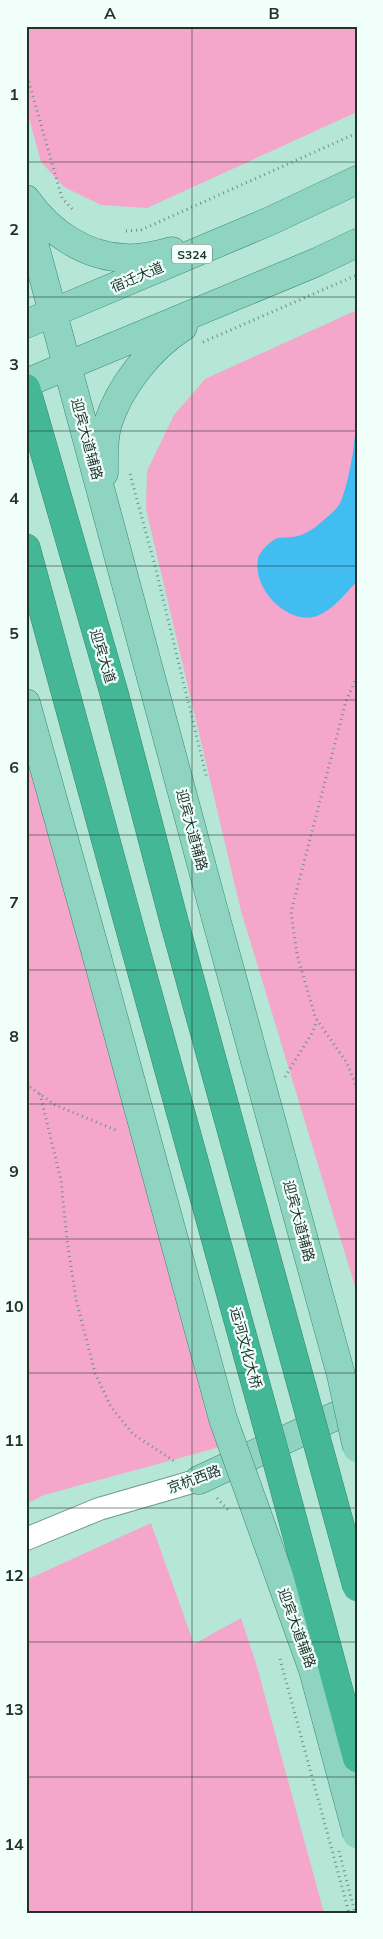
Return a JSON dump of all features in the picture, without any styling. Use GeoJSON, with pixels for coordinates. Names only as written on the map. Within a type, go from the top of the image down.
{"type":"FeatureCollection","features":[{"type":"Feature","properties":{"kind":"highway","name":"迎宾大道"},"geometry":{"type":"LineString","coordinates":[[26,388],[114,694],[175,925],[357,1587]]}},
{"type":"Feature","properties":{"kind":"highway","name":"运河文化大桥"},"geometry":{"type":"LineString","coordinates":[[26,548],[357,1758]]}},
{"type":"Feature","properties":{"kind":"main road","name":"宿迁大道"},"geometry":{"type":"LineString","coordinates":[[26,324],[270,221],[357,180]]}},
{"type":"Feature","properties":{"kind":"main road"},"geometry":{"type":"LineString","coordinates":[[26,199],[38,216],[52,228],[72,243],[97,254],[127,258],[167,252],[229,238]]}},
{"type":"Feature","properties":{"kind":"main road","name":"迎宾大道辅路"},"geometry":{"type":"LineString","coordinates":[[26,213],[341,1375],[357,1448]]}},
{"type":"Feature","properties":{"kind":"main road"},"geometry":{"type":"LineString","coordinates":[[26,383],[357,243]]}},
{"type":"Feature","properties":{"kind":"main road"},"geometry":{"type":"LineString","coordinates":[[104,502],[104,449],[108,424],[122,390],[145,361],[170,335],[235,296]]}},
{"type":"Feature","properties":{"kind":"main road","name":"迎宾大道辅路"},"geometry":{"type":"LineString","coordinates":[[26,703],[223,1419],[312,1670],[357,1834]]}},
{"type":"Feature","properties":{"kind":"main road","name":"京杭西路"},"geometry":{"type":"LineString","coordinates":[[199,1480],[357,1406]]}},
{"type":"Feature","properties":{"kind":"street","name":"京杭西路"},"geometry":{"type":"LineString","coordinates":[[26,1539],[98,1509],[199,1480]]}},
{"type":"Feature","properties":{"kind":"path"},"geometry":{"type":"LineString","coordinates":[[26,72],[62,198],[78,214]]}},
{"type":"Feature","properties":{"kind":"path"},"geometry":{"type":"LineString","coordinates":[[123,231],[141,230],[357,133]]}},
{"type":"Feature","properties":{"kind":"path"},"geometry":{"type":"LineString","coordinates":[[203,343],[357,275]]}},
{"type":"Feature","properties":{"kind":"path"},"geometry":{"type":"LineString","coordinates":[[129,470],[154,562],[208,784]]}},
{"type":"Feature","properties":{"kind":"path"},"geometry":{"type":"LineString","coordinates":[[357,677],[346,701],[291,912],[297,954],[314,1017],[347,1062],[357,1088]]}},
{"type":"Feature","properties":{"kind":"path"},"geometry":{"type":"LineString","coordinates":[[40,1094],[61,1180],[67,1240],[76,1299],[95,1373],[111,1407],[133,1434],[199,1480],[230,1513]]}},
{"type":"Feature","properties":{"kind":"path"},"geometry":{"type":"LineString","coordinates":[[278,1652],[349,1913]]}},
{"type":"Feature","properties":{"kind":"shaded area"},"geometry":{"type":"Polygon","coordinates":[[[26,26],[357,26],[357,112],[147,208],[101,205],[64,187],[41,162],[26,107],[26,26]]]}},
{"type":"Feature","properties":{"kind":"shaded area"},"geometry":{"type":"Polygon","coordinates":[[[357,310],[357,1293],[241,911],[146,509],[147,471],[174,415],[205,379],[357,310]]]}},
{"type":"Feature","properties":{"kind":"shaded area"},"geometry":{"type":"Polygon","coordinates":[[[26,685],[231,1444],[44,1495],[26,1504],[26,685]]]}},
{"type":"Feature","properties":{"kind":"shaded area"},"geometry":{"type":"Polygon","coordinates":[[[151,1523],[194,1644],[241,1618],[256,1663],[324,1913],[26,1913],[26,1580],[151,1523]]]}},
{"type":"Feature","properties":{"kind":"water"},"geometry":{"type":"Polygon","coordinates":[[[357,430],[357,581],[339,601],[323,613],[306,618],[295,616],[284,610],[266,593],[258,570],[259,556],[275,539],[304,534],[324,520],[339,506],[348,477],[357,430]]]}}]}
